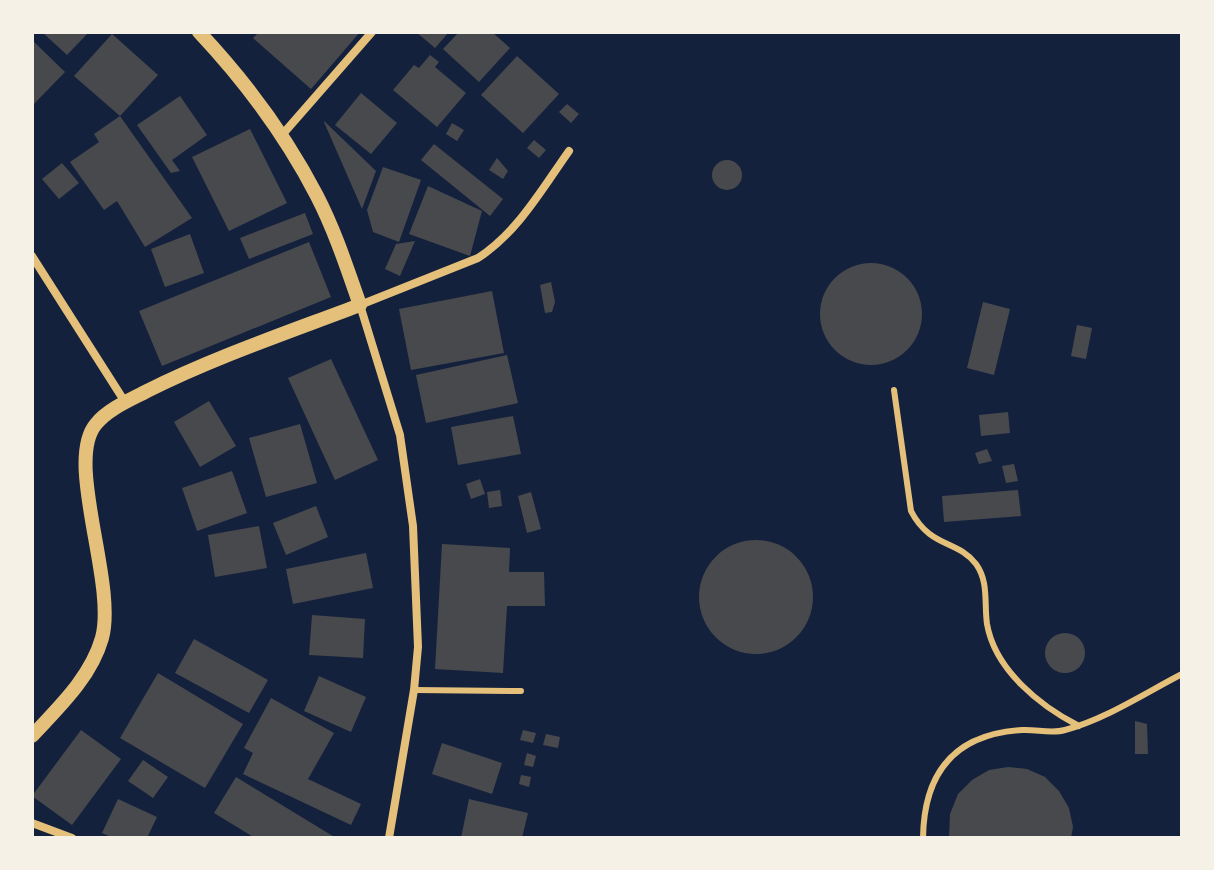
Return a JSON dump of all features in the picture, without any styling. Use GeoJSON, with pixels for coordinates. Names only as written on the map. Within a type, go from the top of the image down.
{"type":"FeatureCollection","features":[{"type":"Feature","properties":{"kind":"street"},"geometry":{"type":"LineString","coordinates":[[199,32],[220,54],[282,135],[317,197],[339,245],[360,305],[400,435],[411,511],[418,647],[414,690],[389,838]]}},
{"type":"Feature","properties":{"kind":"street"},"geometry":{"type":"LineString","coordinates":[[282,135],[372,32]]}},
{"type":"Feature","properties":{"kind":"street"},"geometry":{"type":"LineString","coordinates":[[32,736],[73,691],[94,659],[102,638],[105,591],[85,468],[91,430],[98,420],[125,402],[184,373],[478,258],[493,249],[525,212],[569,151]]}},
{"type":"Feature","properties":{"kind":"street"},"geometry":{"type":"LineString","coordinates":[[32,256],[125,402]]}},
{"type":"Feature","properties":{"kind":"street"},"geometry":{"type":"LineString","coordinates":[[32,823],[72,838]]}},
{"type":"Feature","properties":{"kind":"lane"},"geometry":{"type":"LineString","coordinates":[[894,390],[911,511],[917,524],[927,534],[974,561],[982,574],[986,591],[987,624],[1005,664],[1035,697],[1079,726]]}},
{"type":"Feature","properties":{"kind":"lane"},"geometry":{"type":"LineString","coordinates":[[923,838],[923,818],[933,783],[958,749],[997,732],[1061,732],[1079,726],[1182,674]]}},
{"type":"Feature","properties":{"kind":"lane"},"geometry":{"type":"LineString","coordinates":[[414,690],[521,691]]}},
{"type":"Feature","properties":{"kind":"building"},"geometry":{"type":"Polygon","coordinates":[[[42,32],[89,32],[67,55],[42,32]]]}},
{"type":"Feature","properties":{"kind":"building"},"geometry":{"type":"Polygon","coordinates":[[[259,32],[360,32],[311,89],[253,38],[259,32]]]}},
{"type":"Feature","properties":{"kind":"building"},"geometry":{"type":"Polygon","coordinates":[[[416,32],[449,32],[435,48],[416,32]]]}},
{"type":"Feature","properties":{"kind":"building"},"geometry":{"type":"Polygon","coordinates":[[[459,32],[492,32],[510,48],[479,82],[443,49],[459,32]]]}},
{"type":"Feature","properties":{"kind":"building"},"geometry":{"type":"Polygon","coordinates":[[[112,34],[158,75],[120,116],[74,76],[112,34]]]}},
{"type":"Feature","properties":{"kind":"building"},"geometry":{"type":"Polygon","coordinates":[[[32,40],[65,72],[32,106],[32,40]]]}},
{"type":"Feature","properties":{"kind":"building"},"geometry":{"type":"Polygon","coordinates":[[[430,55],[439,62],[435,67],[466,93],[437,127],[393,90],[414,65],[419,68],[430,55]]]}},
{"type":"Feature","properties":{"kind":"building"},"geometry":{"type":"Polygon","coordinates":[[[517,56],[559,94],[523,133],[481,95],[517,56]]]}},
{"type":"Feature","properties":{"kind":"building"},"geometry":{"type":"Polygon","coordinates":[[[361,93],[397,123],[371,154],[335,125],[361,93]]]}},
{"type":"Feature","properties":{"kind":"building"},"geometry":{"type":"Polygon","coordinates":[[[180,96],[207,135],[172,160],[180,171],[171,173],[137,125],[180,96]]]}},
{"type":"Feature","properties":{"kind":"building"},"geometry":{"type":"Polygon","coordinates":[[[567,104],[579,114],[571,123],[559,112],[567,104]]]}},
{"type":"Feature","properties":{"kind":"building"},"geometry":{"type":"Polygon","coordinates":[[[120,116],[192,218],[145,247],[117,201],[104,210],[70,162],[99,142],[94,134],[120,116]]]}},
{"type":"Feature","properties":{"kind":"building"},"geometry":{"type":"Polygon","coordinates":[[[324,122],[376,171],[362,209],[324,122]]]}},
{"type":"Feature","properties":{"kind":"building"},"geometry":{"type":"Polygon","coordinates":[[[452,123],[464,130],[457,141],[446,134],[452,123]]]}},
{"type":"Feature","properties":{"kind":"building"},"geometry":{"type":"Polygon","coordinates":[[[250,129],[287,203],[229,231],[192,157],[250,129]]]}},
{"type":"Feature","properties":{"kind":"building"},"geometry":{"type":"Polygon","coordinates":[[[534,140],[546,150],[539,158],[527,148],[534,140]]]}},
{"type":"Feature","properties":{"kind":"building"},"geometry":{"type":"Polygon","coordinates":[[[434,144],[503,199],[490,216],[421,160],[434,144]]]}},
{"type":"Feature","properties":{"kind":"building"},"geometry":{"type":"Polygon","coordinates":[[[497,158],[508,171],[503,179],[489,170],[497,158]]]}},
{"type":"Feature","properties":{"kind":"building"},"geometry":{"type":"Polygon","coordinates":[[[727,160],[738,164],[742,175],[738,186],[727,190],[716,186],[712,175],[716,164],[727,160]]]}},
{"type":"Feature","properties":{"kind":"building"},"geometry":{"type":"Polygon","coordinates":[[[62,163],[79,183],[59,199],[42,179],[62,163]]]}},
{"type":"Feature","properties":{"kind":"building"},"geometry":{"type":"Polygon","coordinates":[[[383,167],[421,180],[399,242],[373,232],[367,210],[383,167]]]}},
{"type":"Feature","properties":{"kind":"building"},"geometry":{"type":"Polygon","coordinates":[[[428,186],[482,211],[470,256],[409,234],[428,186]]]}},
{"type":"Feature","properties":{"kind":"building"},"geometry":{"type":"Polygon","coordinates":[[[305,213],[313,234],[249,259],[240,238],[305,213]]]}},
{"type":"Feature","properties":{"kind":"building"},"geometry":{"type":"Polygon","coordinates":[[[190,234],[204,273],[165,287],[151,249],[190,234]]]}},
{"type":"Feature","properties":{"kind":"building"},"geometry":{"type":"Polygon","coordinates":[[[415,241],[400,276],[385,269],[396,244],[415,241]]]}},
{"type":"Feature","properties":{"kind":"building"},"geometry":{"type":"Polygon","coordinates":[[[309,242],[331,297],[162,366],[139,311],[309,242]]]}},
{"type":"Feature","properties":{"kind":"building"},"geometry":{"type":"Polygon","coordinates":[[[871,263],[900,271],[914,285],[922,314],[914,343],[900,357],[871,365],[842,357],[828,343],[820,314],[828,285],[842,271],[871,263]]]}},
{"type":"Feature","properties":{"kind":"building"},"geometry":{"type":"Polygon","coordinates":[[[551,282],[555,302],[552,312],[545,313],[540,285],[551,282]]]}},
{"type":"Feature","properties":{"kind":"building"},"geometry":{"type":"Polygon","coordinates":[[[492,291],[504,353],[411,370],[399,309],[492,291]]]}},
{"type":"Feature","properties":{"kind":"building"},"geometry":{"type":"Polygon","coordinates":[[[983,302],[1010,309],[994,375],[967,368],[983,302]]]}},
{"type":"Feature","properties":{"kind":"building"},"geometry":{"type":"Polygon","coordinates":[[[1077,325],[1092,328],[1086,359],[1071,356],[1077,325]]]}},
{"type":"Feature","properties":{"kind":"building"},"geometry":{"type":"Polygon","coordinates":[[[507,355],[518,403],[426,423],[416,375],[507,355]]]}},
{"type":"Feature","properties":{"kind":"building"},"geometry":{"type":"Polygon","coordinates":[[[331,359],[378,460],[335,480],[288,378],[331,359]]]}},
{"type":"Feature","properties":{"kind":"building"},"geometry":{"type":"Polygon","coordinates":[[[209,401],[236,446],[200,467],[174,422],[209,401]]]}},
{"type":"Feature","properties":{"kind":"building"},"geometry":{"type":"Polygon","coordinates":[[[1008,412],[1010,433],[981,436],[979,415],[1008,412]]]}},
{"type":"Feature","properties":{"kind":"building"},"geometry":{"type":"Polygon","coordinates":[[[513,416],[521,454],[458,465],[451,427],[513,416]]]}},
{"type":"Feature","properties":{"kind":"building"},"geometry":{"type":"Polygon","coordinates":[[[300,424],[317,483],[266,497],[249,438],[300,424]]]}},
{"type":"Feature","properties":{"kind":"building"},"geometry":{"type":"Polygon","coordinates":[[[987,449],[992,461],[979,464],[975,453],[987,449]]]}},
{"type":"Feature","properties":{"kind":"building"},"geometry":{"type":"Polygon","coordinates":[[[1014,464],[1018,481],[1006,483],[1002,466],[1014,464]]]}},
{"type":"Feature","properties":{"kind":"building"},"geometry":{"type":"Polygon","coordinates":[[[232,471],[247,513],[197,531],[182,488],[232,471]]]}},
{"type":"Feature","properties":{"kind":"building"},"geometry":{"type":"Polygon","coordinates":[[[480,479],[485,494],[471,499],[466,484],[480,479]]]}},
{"type":"Feature","properties":{"kind":"building"},"geometry":{"type":"Polygon","coordinates":[[[500,490],[502,506],[489,508],[487,492],[500,490]]]}},
{"type":"Feature","properties":{"kind":"building"},"geometry":{"type":"Polygon","coordinates":[[[1018,490],[1021,516],[944,522],[942,496],[1018,490]]]}},
{"type":"Feature","properties":{"kind":"building"},"geometry":{"type":"Polygon","coordinates":[[[531,492],[541,529],[527,533],[518,496],[531,492]]]}},
{"type":"Feature","properties":{"kind":"building"},"geometry":{"type":"Polygon","coordinates":[[[316,506],[328,537],[286,555],[273,523],[316,506]]]}},
{"type":"Feature","properties":{"kind":"building"},"geometry":{"type":"Polygon","coordinates":[[[259,526],[267,568],[215,577],[208,535],[259,526]]]}},
{"type":"Feature","properties":{"kind":"building"},"geometry":{"type":"Polygon","coordinates":[[[756,540],[778,544],[797,556],[809,575],[813,597],[809,619],[797,638],[778,650],[756,654],[734,650],[715,638],[703,619],[699,597],[703,575],[715,556],[734,544],[756,540]]]}},
{"type":"Feature","properties":{"kind":"building"},"geometry":{"type":"Polygon","coordinates":[[[442,544],[510,548],[509,572],[544,572],[545,606],[507,606],[503,673],[435,669],[442,544]]]}},
{"type":"Feature","properties":{"kind":"building"},"geometry":{"type":"Polygon","coordinates":[[[366,553],[373,588],[293,604],[286,569],[366,553]]]}},
{"type":"Feature","properties":{"kind":"building"},"geometry":{"type":"Polygon","coordinates":[[[312,615],[365,619],[363,658],[309,655],[312,615]]]}},
{"type":"Feature","properties":{"kind":"building"},"geometry":{"type":"Polygon","coordinates":[[[1065,633],[1079,639],[1085,653],[1079,667],[1065,673],[1051,667],[1045,653],[1051,639],[1065,633]]]}},
{"type":"Feature","properties":{"kind":"building"},"geometry":{"type":"Polygon","coordinates":[[[194,639],[268,680],[249,713],[175,673],[194,639]]]}},
{"type":"Feature","properties":{"kind":"building"},"geometry":{"type":"Polygon","coordinates":[[[158,673],[243,724],[205,788],[120,738],[158,673]]]}},
{"type":"Feature","properties":{"kind":"building"},"geometry":{"type":"Polygon","coordinates":[[[319,676],[366,697],[351,732],[304,711],[319,676]]]}},
{"type":"Feature","properties":{"kind":"building"},"geometry":{"type":"Polygon","coordinates":[[[271,698],[334,733],[308,779],[361,804],[351,825],[243,774],[253,753],[244,748],[271,698]]]}},
{"type":"Feature","properties":{"kind":"building"},"geometry":{"type":"Polygon","coordinates":[[[1135,721],[1147,724],[1148,754],[1135,754],[1135,721]]]}},
{"type":"Feature","properties":{"kind":"building"},"geometry":{"type":"Polygon","coordinates":[[[81,730],[121,759],[72,825],[32,796],[81,730]]]}},
{"type":"Feature","properties":{"kind":"building"},"geometry":{"type":"Polygon","coordinates":[[[523,730],[536,733],[533,743],[520,740],[523,730]]]}},
{"type":"Feature","properties":{"kind":"building"},"geometry":{"type":"Polygon","coordinates":[[[546,734],[560,737],[558,748],[543,745],[546,734]]]}},
{"type":"Feature","properties":{"kind":"building"},"geometry":{"type":"Polygon","coordinates":[[[442,743],[502,763],[492,794],[432,774],[442,743]]]}},
{"type":"Feature","properties":{"kind":"building"},"geometry":{"type":"Polygon","coordinates":[[[527,753],[536,756],[533,767],[524,765],[527,753]]]}},
{"type":"Feature","properties":{"kind":"building"},"geometry":{"type":"Polygon","coordinates":[[[143,760],[168,777],[153,798],[128,781],[143,760]]]}},
{"type":"Feature","properties":{"kind":"building"},"geometry":{"type":"Polygon","coordinates":[[[1008,767],[1027,769],[1045,777],[1059,791],[1069,808],[1073,827],[1071,838],[949,838],[950,814],[958,794],[972,780],[989,770],[1008,767]]]}},
{"type":"Feature","properties":{"kind":"building"},"geometry":{"type":"Polygon","coordinates":[[[521,775],[531,777],[529,787],[519,784],[521,775]]]}},
{"type":"Feature","properties":{"kind":"building"},"geometry":{"type":"Polygon","coordinates":[[[236,777],[336,838],[255,838],[214,813],[236,777]]]}},
{"type":"Feature","properties":{"kind":"building"},"geometry":{"type":"Polygon","coordinates":[[[118,799],[157,817],[147,838],[113,838],[102,833],[118,799]]]}},
{"type":"Feature","properties":{"kind":"building"},"geometry":{"type":"Polygon","coordinates":[[[469,799],[528,813],[522,838],[461,838],[469,799]]]}}]}
